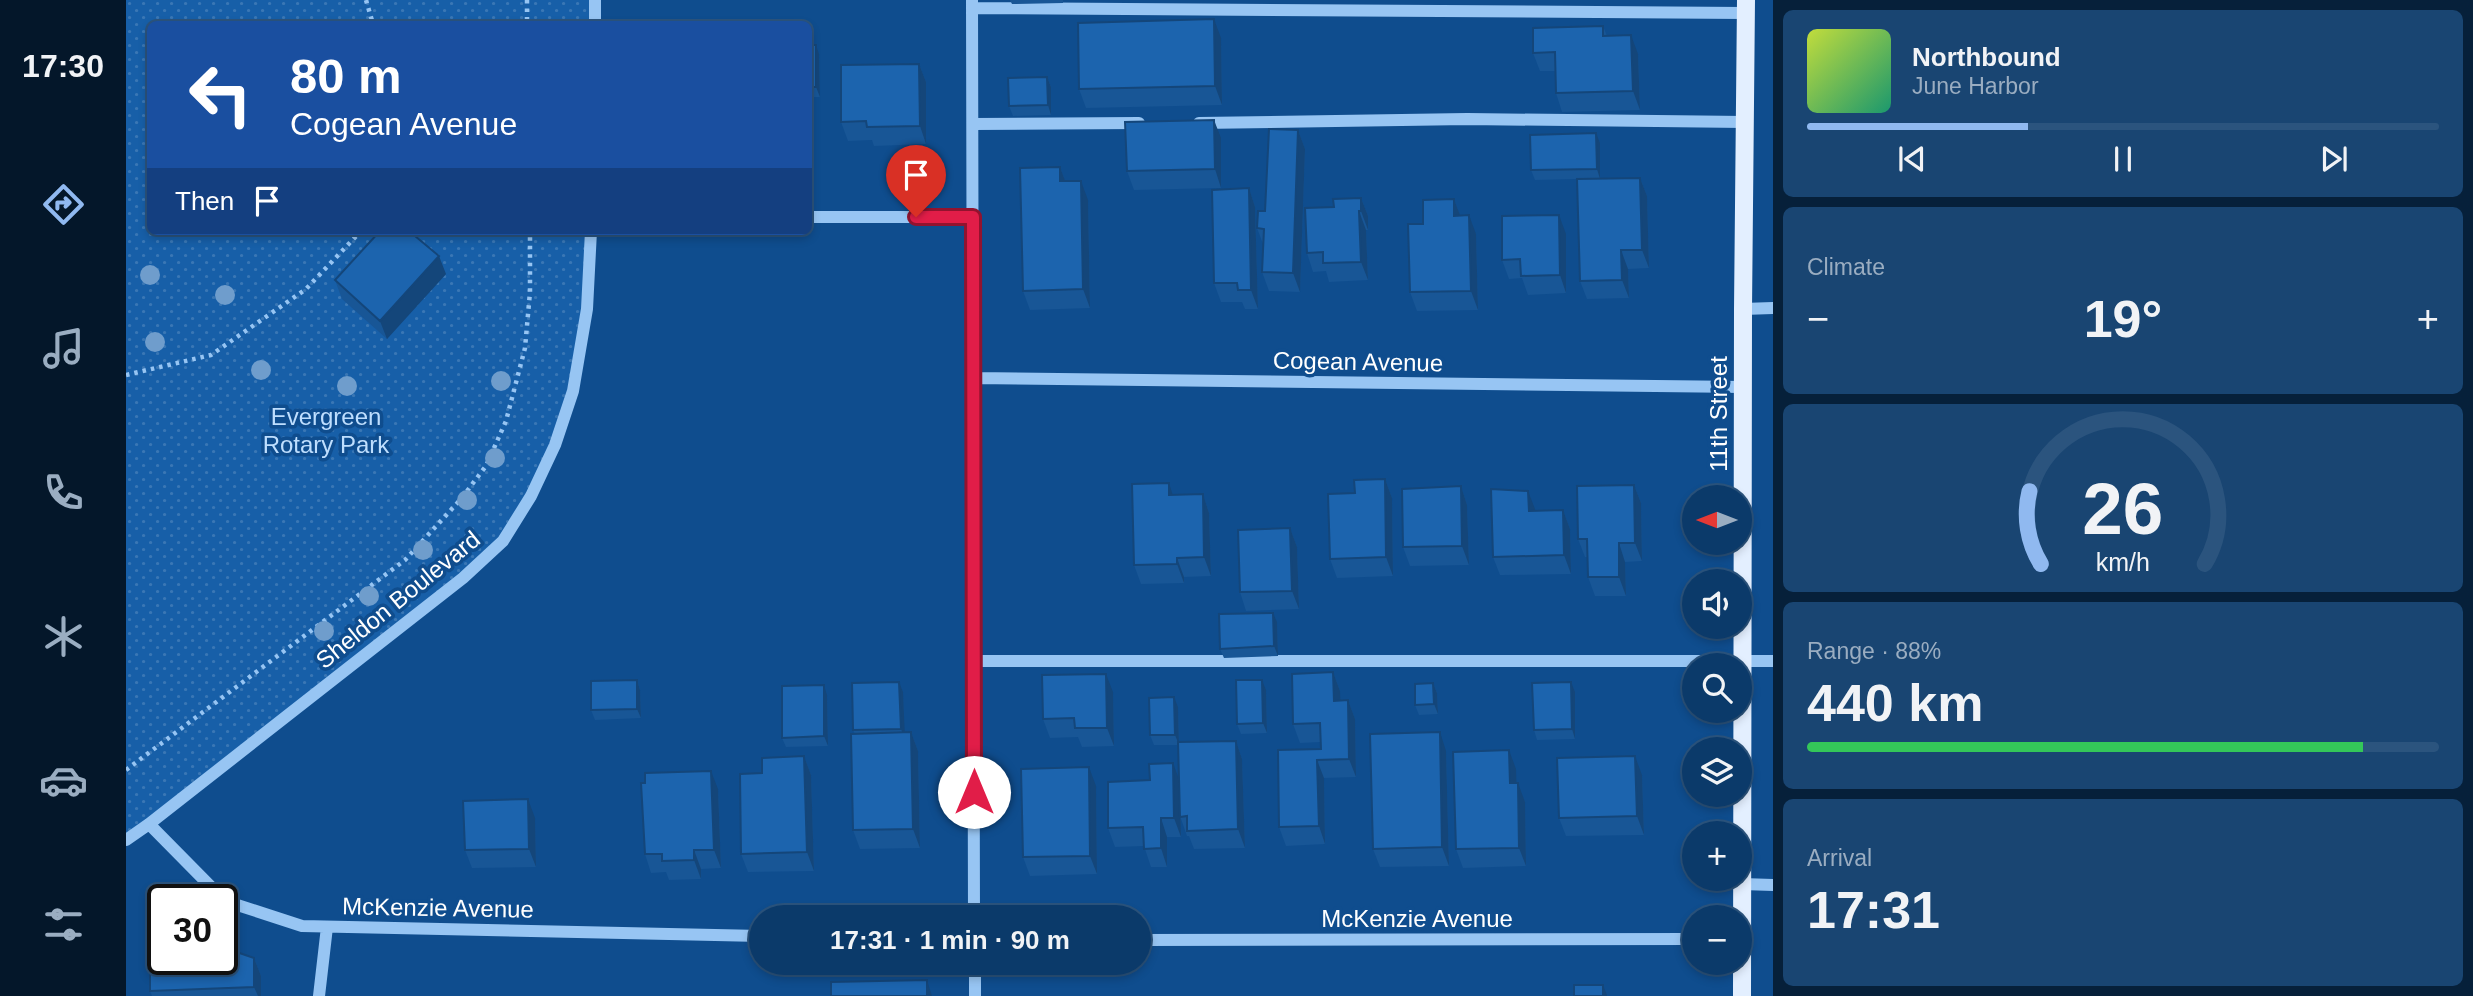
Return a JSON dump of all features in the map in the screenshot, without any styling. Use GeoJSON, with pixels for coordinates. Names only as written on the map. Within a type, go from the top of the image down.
{"type":"FeatureCollection","features":[{"type":"Feature","properties":{"kind":"main road","name":"11th Street"},"geometry":{"type":"LineString","coordinates":[[1743,653],[1746,6]]}},
{"type":"Feature","properties":{"kind":"main road","name":"11th Street"},"geometry":{"type":"LineString","coordinates":[[1742,821],[1743,723]]}},
{"type":"Feature","properties":{"kind":"main road","name":"11th Street"},"geometry":{"type":"LineString","coordinates":[[1742,975],[1742,996]]}},
{"type":"Feature","properties":{"kind":"street"},"geometry":{"type":"LineString","coordinates":[[595,0],[595,21]]}},
{"type":"Feature","properties":{"kind":"street"},"geometry":{"type":"LineString","coordinates":[[974,905],[972,4],[1746,6]]}},
{"type":"Feature","properties":{"kind":"street"},"geometry":{"type":"LineString","coordinates":[[1180,123],[1467,119],[1745,122]]}},
{"type":"Feature","properties":{"kind":"street"},"geometry":{"type":"LineString","coordinates":[[973,124],[1152,123]]}},
{"type":"Feature","properties":{"kind":"street"},"geometry":{"type":"LineString","coordinates":[[812,217],[973,217]]}},
{"type":"Feature","properties":{"kind":"street","name":"Sheldon Boulevard"},"geometry":{"type":"LineString","coordinates":[[126,839],[149,824],[463,578],[503,541],[531,496],[545,466],[573,391],[587,309],[591,235]]}},
{"type":"Feature","properties":{"kind":"street"},"geometry":{"type":"LineString","coordinates":[[1743,309],[1773,309]]}},
{"type":"Feature","properties":{"kind":"street","name":"Cogean Avenue"},"geometry":{"type":"LineString","coordinates":[[973,378],[1743,387]]}},
{"type":"Feature","properties":{"kind":"street"},"geometry":{"type":"LineString","coordinates":[[974,661],[1682,661]]}},
{"type":"Feature","properties":{"kind":"street"},"geometry":{"type":"LineString","coordinates":[[1752,661],[1773,661]]}},
{"type":"Feature","properties":{"kind":"street","name":"McKenzie Avenue"},"geometry":{"type":"LineString","coordinates":[[149,824],[225,901],[302,926],[749,936]]}},
{"type":"Feature","properties":{"kind":"street"},"geometry":{"type":"LineString","coordinates":[[1752,884],[1773,884]]}},
{"type":"Feature","properties":{"kind":"street"},"geometry":{"type":"LineString","coordinates":[[319,996],[327,927]]}},
{"type":"Feature","properties":{"kind":"street","name":"McKenzie Avenue"},"geometry":{"type":"LineString","coordinates":[[1151,940],[1682,939]]}},
{"type":"Feature","properties":{"kind":"street"},"geometry":{"type":"LineString","coordinates":[[975,975],[975,996]]}},
{"type":"Feature","properties":{"kind":"path"},"geometry":{"type":"LineString","coordinates":[[366,0],[372,21]]}},
{"type":"Feature","properties":{"kind":"path"},"geometry":{"type":"LineString","coordinates":[[527,0],[527,21]]}},
{"type":"Feature","properties":{"kind":"path"},"geometry":{"type":"LineString","coordinates":[[126,375],[211,355],[306,289],[357,235]]}},
{"type":"Feature","properties":{"kind":"path"},"geometry":{"type":"LineString","coordinates":[[126,771],[405,560],[478,477],[486,466],[506,421],[525,348],[530,292],[530,235]]}},
{"type":"Feature","properties":{"kind":"green space","name":"Evergreen Rotary Park"},"geometry":{"type":"Polygon","coordinates":[[[126,0],[595,0],[595,21],[147,21],[147,235],[591,235],[587,309],[555,445],[503,541],[126,840],[126,0]]]}},
{"type":"Feature","properties":{"kind":"building"},"geometry":{"type":"Polygon","coordinates":[[[1214,19],[1215,86],[1079,89],[1078,23],[1214,19]]]}},
{"type":"Feature","properties":{"kind":"building"},"geometry":{"type":"Polygon","coordinates":[[[1603,26],[1603,36],[1631,35],[1633,91],[1556,93],[1555,52],[1533,53],[1533,28],[1603,26]]]}},
{"type":"Feature","properties":{"kind":"building"},"geometry":{"type":"Polygon","coordinates":[[[812,45],[816,45],[816,87],[812,87],[812,45]]]}},
{"type":"Feature","properties":{"kind":"building"},"geometry":{"type":"Polygon","coordinates":[[[919,64],[920,126],[867,127],[866,121],[841,122],[841,65],[919,64]]]}},
{"type":"Feature","properties":{"kind":"building"},"geometry":{"type":"Polygon","coordinates":[[[1047,77],[1048,105],[1009,106],[1008,78],[1047,77]]]}},
{"type":"Feature","properties":{"kind":"building"},"geometry":{"type":"Polygon","coordinates":[[[1214,120],[1215,169],[1127,171],[1125,122],[1214,120]]]}},
{"type":"Feature","properties":{"kind":"building"},"geometry":{"type":"Polygon","coordinates":[[[1269,129],[1298,130],[1293,273],[1262,272],[1264,229],[1257,228],[1258,211],[1265,211],[1269,129]]]}},
{"type":"Feature","properties":{"kind":"building"},"geometry":{"type":"Polygon","coordinates":[[[1596,133],[1597,169],[1531,170],[1530,135],[1596,133]]]}},
{"type":"Feature","properties":{"kind":"building"},"geometry":{"type":"Polygon","coordinates":[[[1060,167],[1060,181],[1081,181],[1083,289],[1023,291],[1020,168],[1060,167]]]}},
{"type":"Feature","properties":{"kind":"building"},"geometry":{"type":"Polygon","coordinates":[[[1640,178],[1642,250],[1621,250],[1622,280],[1580,281],[1577,179],[1640,178]]]}},
{"type":"Feature","properties":{"kind":"building"},"geometry":{"type":"Polygon","coordinates":[[[1249,188],[1251,290],[1238,290],[1237,283],[1214,283],[1212,190],[1249,188]]]}},
{"type":"Feature","properties":{"kind":"building"},"geometry":{"type":"Polygon","coordinates":[[[1361,198],[1361,262],[1323,263],[1323,252],[1307,253],[1305,208],[1334,207],[1333,199],[1361,198]]]}},
{"type":"Feature","properties":{"kind":"building"},"geometry":{"type":"Polygon","coordinates":[[[1454,199],[1454,216],[1469,215],[1471,291],[1410,292],[1408,224],[1423,224],[1423,200],[1454,199]]]}},
{"type":"Feature","properties":{"kind":"building"},"geometry":{"type":"Polygon","coordinates":[[[1559,215],[1560,275],[1521,276],[1520,259],[1502,260],[1502,216],[1559,215]]]}},
{"type":"Feature","properties":{"kind":"building"},"geometry":{"type":"Polygon","coordinates":[[[376,235],[414,235],[439,256],[380,321],[335,280],[376,235]]]}},
{"type":"Feature","properties":{"kind":"building"},"geometry":{"type":"Polygon","coordinates":[[[1385,479],[1386,557],[1330,559],[1328,494],[1355,493],[1354,480],[1385,479]]]}},
{"type":"Feature","properties":{"kind":"building"},"geometry":{"type":"Polygon","coordinates":[[[1169,483],[1169,495],[1203,494],[1204,557],[1177,558],[1177,564],[1134,565],[1132,484],[1169,483]]]}},
{"type":"Feature","properties":{"kind":"building"},"geometry":{"type":"Polygon","coordinates":[[[1634,485],[1635,543],[1619,543],[1619,577],[1588,577],[1587,539],[1578,539],[1577,486],[1634,485]]]}},
{"type":"Feature","properties":{"kind":"building"},"geometry":{"type":"Polygon","coordinates":[[[1461,486],[1462,546],[1403,547],[1402,489],[1461,486]]]}},
{"type":"Feature","properties":{"kind":"building"},"geometry":{"type":"Polygon","coordinates":[[[1491,489],[1528,491],[1529,511],[1563,510],[1564,555],[1493,557],[1491,489]]]}},
{"type":"Feature","properties":{"kind":"building"},"geometry":{"type":"Polygon","coordinates":[[[1290,528],[1292,591],[1240,592],[1238,530],[1290,528]]]}},
{"type":"Feature","properties":{"kind":"building"},"geometry":{"type":"Polygon","coordinates":[[[1273,613],[1274,646],[1220,649],[1219,614],[1273,613]]]}},
{"type":"Feature","properties":{"kind":"building"},"geometry":{"type":"Polygon","coordinates":[[[1333,672],[1334,701],[1348,700],[1349,759],[1317,760],[1319,826],[1279,827],[1278,750],[1321,749],[1320,723],[1293,724],[1292,674],[1333,672]]]}},
{"type":"Feature","properties":{"kind":"building"},"geometry":{"type":"Polygon","coordinates":[[[1106,674],[1107,728],[1075,728],[1074,718],[1043,719],[1042,675],[1106,674]]]}},
{"type":"Feature","properties":{"kind":"building"},"geometry":{"type":"Polygon","coordinates":[[[637,680],[637,709],[591,710],[591,681],[637,680]]]}},
{"type":"Feature","properties":{"kind":"building"},"geometry":{"type":"Polygon","coordinates":[[[1236,680],[1262,680],[1263,723],[1237,724],[1236,680]]]}},
{"type":"Feature","properties":{"kind":"building"},"geometry":{"type":"Polygon","coordinates":[[[899,682],[901,729],[853,730],[852,683],[899,682]]]}},
{"type":"Feature","properties":{"kind":"building"},"geometry":{"type":"Polygon","coordinates":[[[1571,682],[1572,729],[1534,730],[1532,683],[1571,682]]]}},
{"type":"Feature","properties":{"kind":"building"},"geometry":{"type":"Polygon","coordinates":[[[1433,683],[1434,704],[1415,705],[1415,684],[1433,683]]]}},
{"type":"Feature","properties":{"kind":"building"},"geometry":{"type":"Polygon","coordinates":[[[824,685],[824,736],[782,738],[782,686],[824,685]]]}},
{"type":"Feature","properties":{"kind":"building"},"geometry":{"type":"Polygon","coordinates":[[[1174,697],[1175,735],[1150,735],[1149,698],[1174,697]]]}},
{"type":"Feature","properties":{"kind":"building"},"geometry":{"type":"Polygon","coordinates":[[[911,732],[913,829],[853,830],[851,734],[911,732]]]}},
{"type":"Feature","properties":{"kind":"building"},"geometry":{"type":"Polygon","coordinates":[[[1440,732],[1442,847],[1373,849],[1370,734],[1440,732]]]}},
{"type":"Feature","properties":{"kind":"building"},"geometry":{"type":"Polygon","coordinates":[[[1236,741],[1238,829],[1187,831],[1187,816],[1180,817],[1178,742],[1236,741]]]}},
{"type":"Feature","properties":{"kind":"building"},"geometry":{"type":"Polygon","coordinates":[[[1509,750],[1510,783],[1518,783],[1519,848],[1456,849],[1453,752],[1509,750]]]}},
{"type":"Feature","properties":{"kind":"building"},"geometry":{"type":"Polygon","coordinates":[[[804,756],[807,852],[741,854],[740,774],[762,773],[762,758],[804,756]]]}},
{"type":"Feature","properties":{"kind":"building"},"geometry":{"type":"Polygon","coordinates":[[[1635,756],[1637,816],[1559,818],[1557,758],[1635,756]]]}},
{"type":"Feature","properties":{"kind":"building"},"geometry":{"type":"Polygon","coordinates":[[[1173,763],[1174,818],[1161,818],[1161,848],[1144,849],[1143,827],[1108,828],[1108,782],[1150,780],[1149,764],[1173,763]]]}},
{"type":"Feature","properties":{"kind":"building"},"geometry":{"type":"Polygon","coordinates":[[[1089,767],[1090,856],[1023,857],[1021,769],[1089,767]]]}},
{"type":"Feature","properties":{"kind":"building"},"geometry":{"type":"Polygon","coordinates":[[[711,771],[714,850],[694,850],[694,860],[662,861],[662,854],[645,854],[641,783],[645,783],[645,773],[711,771]]]}},
{"type":"Feature","properties":{"kind":"building"},"geometry":{"type":"Polygon","coordinates":[[[528,799],[529,849],[465,850],[463,801],[528,799]]]}},
{"type":"Feature","properties":{"kind":"building"},"geometry":{"type":"Polygon","coordinates":[[[238,952],[254,958],[254,987],[150,991],[150,975],[238,975],[238,952]]]}},
{"type":"Feature","properties":{"kind":"building"},"geometry":{"type":"Polygon","coordinates":[[[927,980],[927,996],[831,996],[831,982],[927,980]]]}},
{"type":"Feature","properties":{"kind":"building"},"geometry":{"type":"Polygon","coordinates":[[[1574,985],[1603,985],[1603,996],[1574,996],[1574,985]]]}},
{"type":"Feature","properties":{"kind":"route"},"geometry":{"type":"LineString","coordinates":[[916,217],[973,217],[974,792]]}}]}
